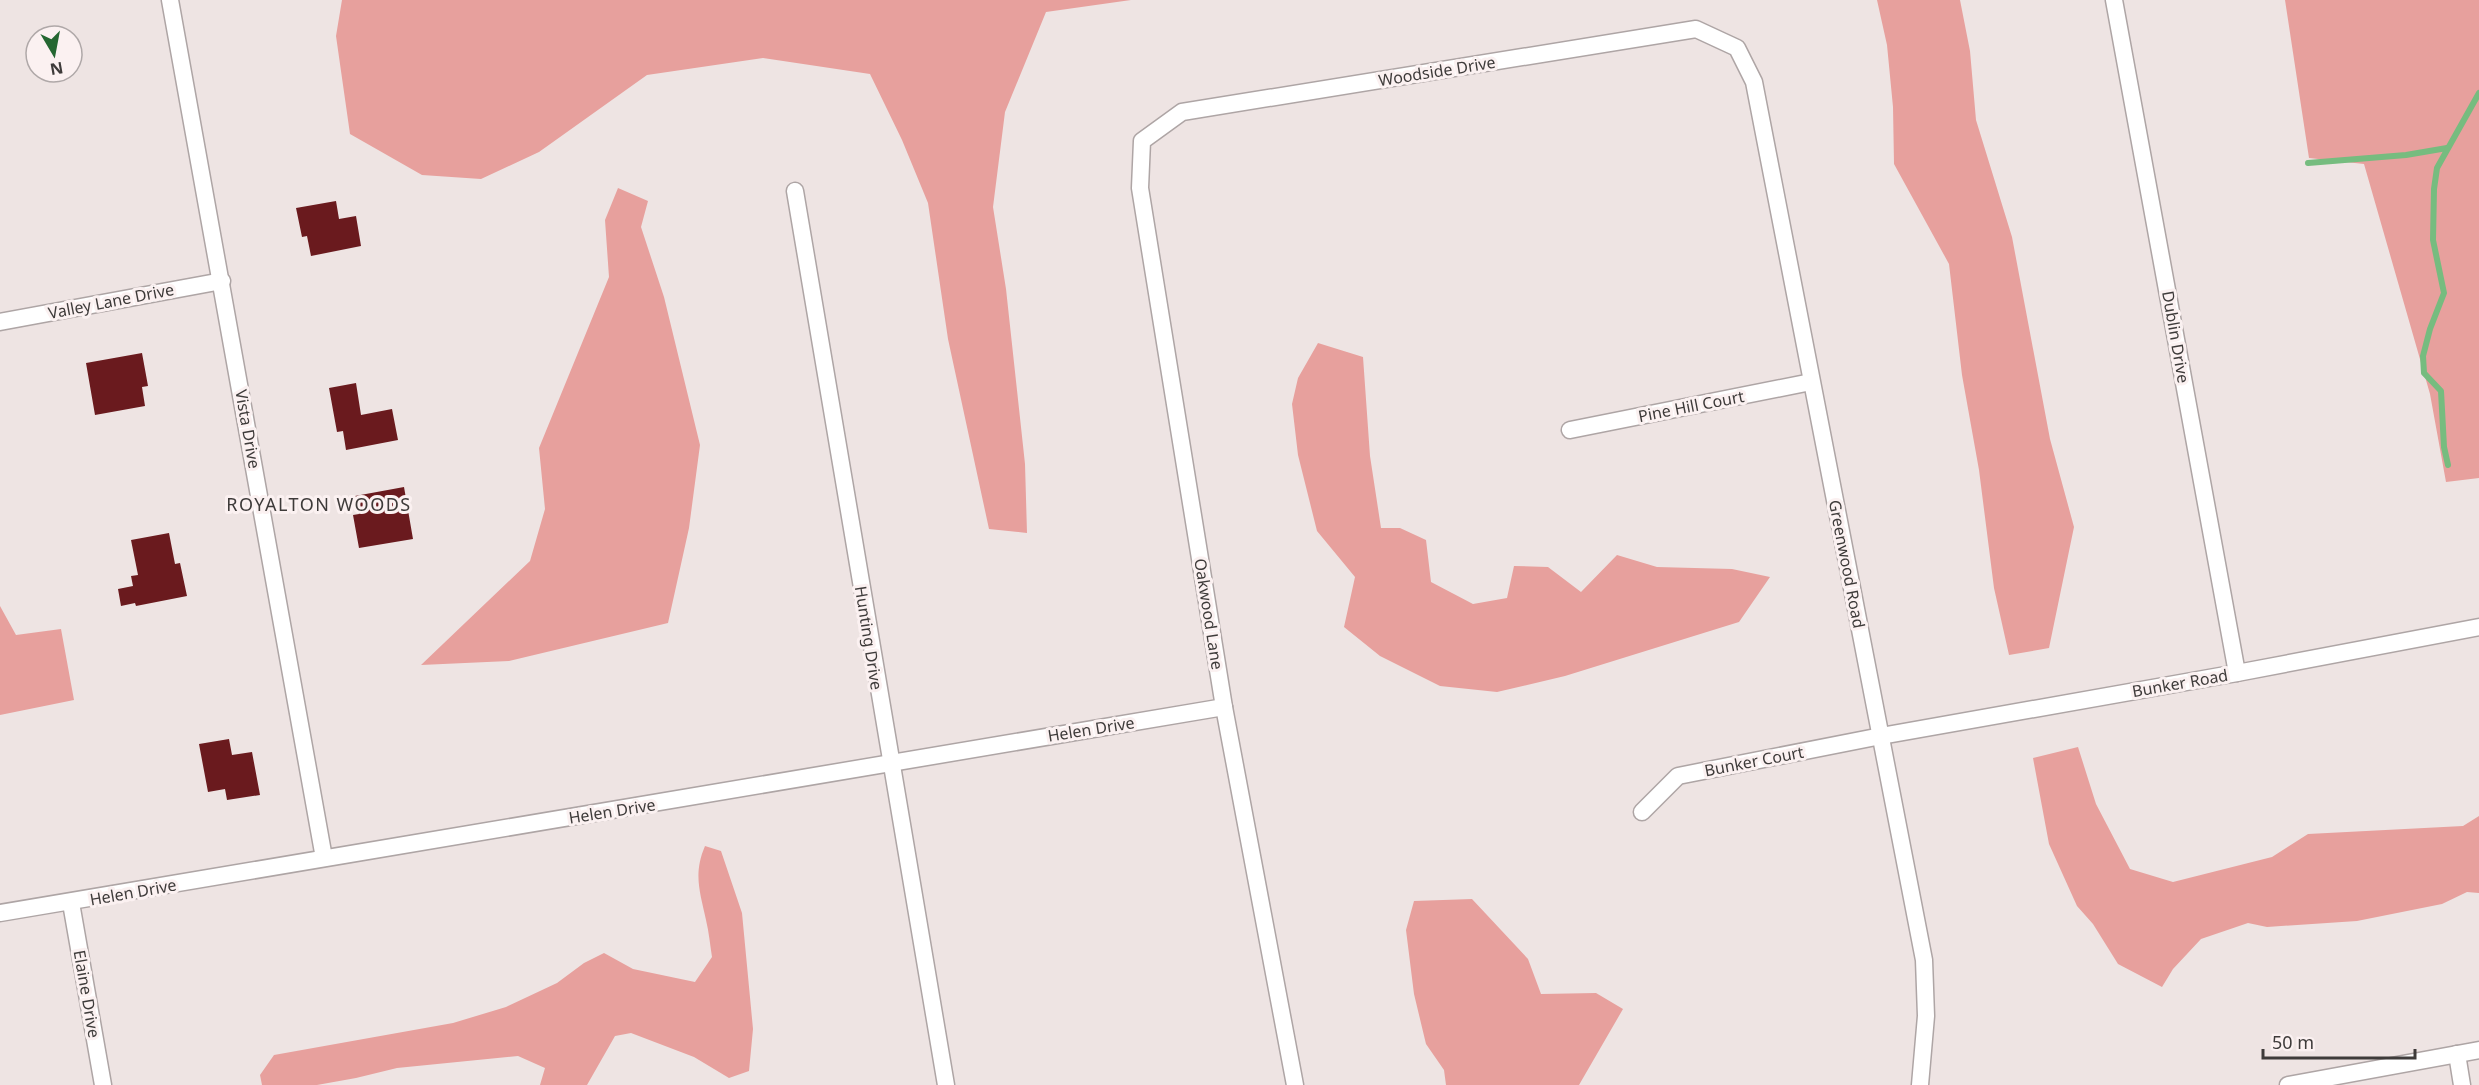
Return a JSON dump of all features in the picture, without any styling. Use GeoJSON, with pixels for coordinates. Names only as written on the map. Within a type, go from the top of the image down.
{"type":"FeatureCollection","features":[{"type":"Feature","properties":{"kind":"street","name":"Vista Drive"},"geometry":{"type":"LineString","coordinates":[[170,0],[324,858]]}},
{"type":"Feature","properties":{"kind":"street","name":"Dublin Drive"},"geometry":{"type":"LineString","coordinates":[[2114,0],[2237,673]]}},
{"type":"Feature","properties":{"kind":"street","name":"Woodside Drive"},"geometry":{"type":"LineString","coordinates":[[1142,141],[1182,112],[1696,29],[1737,48]]}},
{"type":"Feature","properties":{"kind":"street","name":"Greenwood Road"},"geometry":{"type":"LineString","coordinates":[[1737,48],[1754,82],[1924,960],[1926,1016],[1920,1085]]}},
{"type":"Feature","properties":{"kind":"street","name":"Oakwood Lane"},"geometry":{"type":"LineString","coordinates":[[1142,141],[1140,188],[1224,707],[1295,1085]]}},
{"type":"Feature","properties":{"kind":"street","name":"Hunting Drive"},"geometry":{"type":"LineString","coordinates":[[795,191],[946,1085]]}},
{"type":"Feature","properties":{"kind":"street","name":"Valley Lane Drive"},"geometry":{"type":"LineString","coordinates":[[0,322],[222,281]]}},
{"type":"Feature","properties":{"kind":"street","name":"Pine Hill Court"},"geometry":{"type":"LineString","coordinates":[[1570,430],[1811,382]]}},
{"type":"Feature","properties":{"kind":"street","name":"Bunker Road"},"geometry":{"type":"LineString","coordinates":[[1881,736],[2237,673],[2479,627]]}},
{"type":"Feature","properties":{"kind":"street","name":"Helen Drive"},"geometry":{"type":"LineString","coordinates":[[0,913],[71,903],[324,858],[1224,707]]}},
{"type":"Feature","properties":{"kind":"street","name":"Bunker Court"},"geometry":{"type":"LineString","coordinates":[[1642,812],[1678,776],[1881,736]]}},
{"type":"Feature","properties":{"kind":"street","name":"Elaine Drive"},"geometry":{"type":"LineString","coordinates":[[71,903],[104,1085]]}},
{"type":"Feature","properties":{"kind":"street"},"geometry":{"type":"LineString","coordinates":[[2288,1085],[2479,1050]]}},
{"type":"Feature","properties":{"kind":"street"},"geometry":{"type":"LineString","coordinates":[[2457,1054],[2462,1085]]}},
{"type":"Feature","properties":{"kind":"shaded area"},"geometry":{"type":"Polygon","coordinates":[[[342,0],[1131,0],[1046,12],[1005,112],[993,207],[1006,289],[1025,464],[1027,533],[989,529],[948,339],[928,203],[902,140],[870,74],[763,58],[647,75],[539,152],[481,179],[422,175],[350,134],[336,36],[342,0]]]}},
{"type":"Feature","properties":{"kind":"shaded area"},"geometry":{"type":"Polygon","coordinates":[[[1877,0],[1960,0],[1970,51],[1976,120],[2012,237],[2050,439],[2074,527],[2049,648],[2009,655],[1994,588],[1979,470],[1962,375],[1949,264],[1894,164],[1893,107],[1887,45],[1877,0]]]}},
{"type":"Feature","properties":{"kind":"shaded area"},"geometry":{"type":"Polygon","coordinates":[[[2285,0],[2479,0],[2479,478],[2446,482],[2430,394],[2364,164],[2309,158],[2285,0]]]}},
{"type":"Feature","properties":{"kind":"shaded area"},"geometry":{"type":"Polygon","coordinates":[[[618,188],[648,201],[641,227],[664,297],[700,445],[689,528],[668,623],[509,661],[421,665],[530,561],[545,509],[539,448],[609,277],[605,220],[618,188]]]}},
{"type":"Feature","properties":{"kind":"shaded area"},"geometry":{"type":"Polygon","coordinates":[[[1318,343],[1363,357],[1370,456],[1381,528],[1400,528],[1426,540],[1431,582],[1473,604],[1507,598],[1514,566],[1548,567],[1581,592],[1617,555],[1657,567],[1732,569],[1770,577],[1739,622],[1565,676],[1497,692],[1440,686],[1380,656],[1344,627],[1355,577],[1317,531],[1298,455],[1292,404],[1298,378],[1318,343]]]}},
{"type":"Feature","properties":{"kind":"shaded area"},"geometry":{"type":"Polygon","coordinates":[[[0,606],[16,635],[61,629],[74,700],[0,715],[0,606]]]}},
{"type":"Feature","properties":{"kind":"shaded area"},"geometry":{"type":"Polygon","coordinates":[[[2078,747],[2096,804],[2130,869],[2173,882],[2272,857],[2308,834],[2463,826],[2479,816],[2479,893],[2467,892],[2442,904],[2357,921],[2267,927],[2248,923],[2201,939],[2173,969],[2162,987],[2118,964],[2093,924],[2077,906],[2049,844],[2033,758],[2078,747]]]}},
{"type":"Feature","properties":{"kind":"shaded area"},"geometry":{"type":"Polygon","coordinates":[[[705,846],[721,851],[742,913],[753,1029],[749,1071],[729,1078],[694,1057],[631,1033],[615,1036],[587,1085],[540,1085],[545,1068],[518,1056],[397,1068],[317,1085],[262,1085],[260,1075],[274,1055],[453,1023],[506,1007],[557,983],[584,963],[604,953],[633,969],[695,982],[712,957],[698,874],[705,846]]]}},
{"type":"Feature","properties":{"kind":"shaded area"},"geometry":{"type":"Polygon","coordinates":[[[1472,899],[1528,959],[1541,994],[1596,993],[1623,1009],[1579,1085],[1446,1085],[1444,1070],[1426,1044],[1414,994],[1406,930],[1414,901],[1472,899]]]}},
{"type":"Feature","properties":{"kind":"building"},"geometry":{"type":"Polygon","coordinates":[[[336,201],[339,219],[356,216],[361,246],[311,256],[307,236],[302,237],[296,208],[336,201]]]}},
{"type":"Feature","properties":{"kind":"building"},"geometry":{"type":"Polygon","coordinates":[[[142,353],[148,386],[142,387],[145,406],[95,415],[86,363],[142,353]]]}},
{"type":"Feature","properties":{"kind":"building"},"geometry":{"type":"Polygon","coordinates":[[[356,383],[361,415],[392,409],[398,440],[346,450],[343,431],[337,432],[329,388],[356,383]]]}},
{"type":"Feature","properties":{"kind":"building"},"geometry":{"type":"Polygon","coordinates":[[[404,487],[413,539],[359,548],[353,515],[359,514],[355,496],[404,487]]]}},
{"type":"Feature","properties":{"kind":"building"},"geometry":{"type":"Polygon","coordinates":[[[169,533],[175,564],[180,563],[187,596],[136,606],[135,603],[121,606],[118,589],[133,586],[131,576],[138,575],[131,540],[169,533]]]}},
{"type":"Feature","properties":{"kind":"building"},"geometry":{"type":"Polygon","coordinates":[[[229,739],[232,755],[252,752],[260,795],[227,800],[225,789],[208,792],[199,744],[229,739]]]}},
{"type":"Feature","properties":{"kind":"waterway"},"geometry":{"type":"LineString","coordinates":[[2448,465],[2444,447],[2441,391],[2424,373],[2423,356],[2430,329],[2444,293],[2433,240],[2434,189],[2437,168],[2479,93]]}},
{"type":"Feature","properties":{"kind":"waterway"},"geometry":{"type":"LineString","coordinates":[[2308,163],[2406,155],[2447,148]]}},
{"type":"Feature","properties":{"kind":"district","name":"ROYALTON WOODS"},"geometry":{"type":"Point","coordinates":[319,504]}}]}
